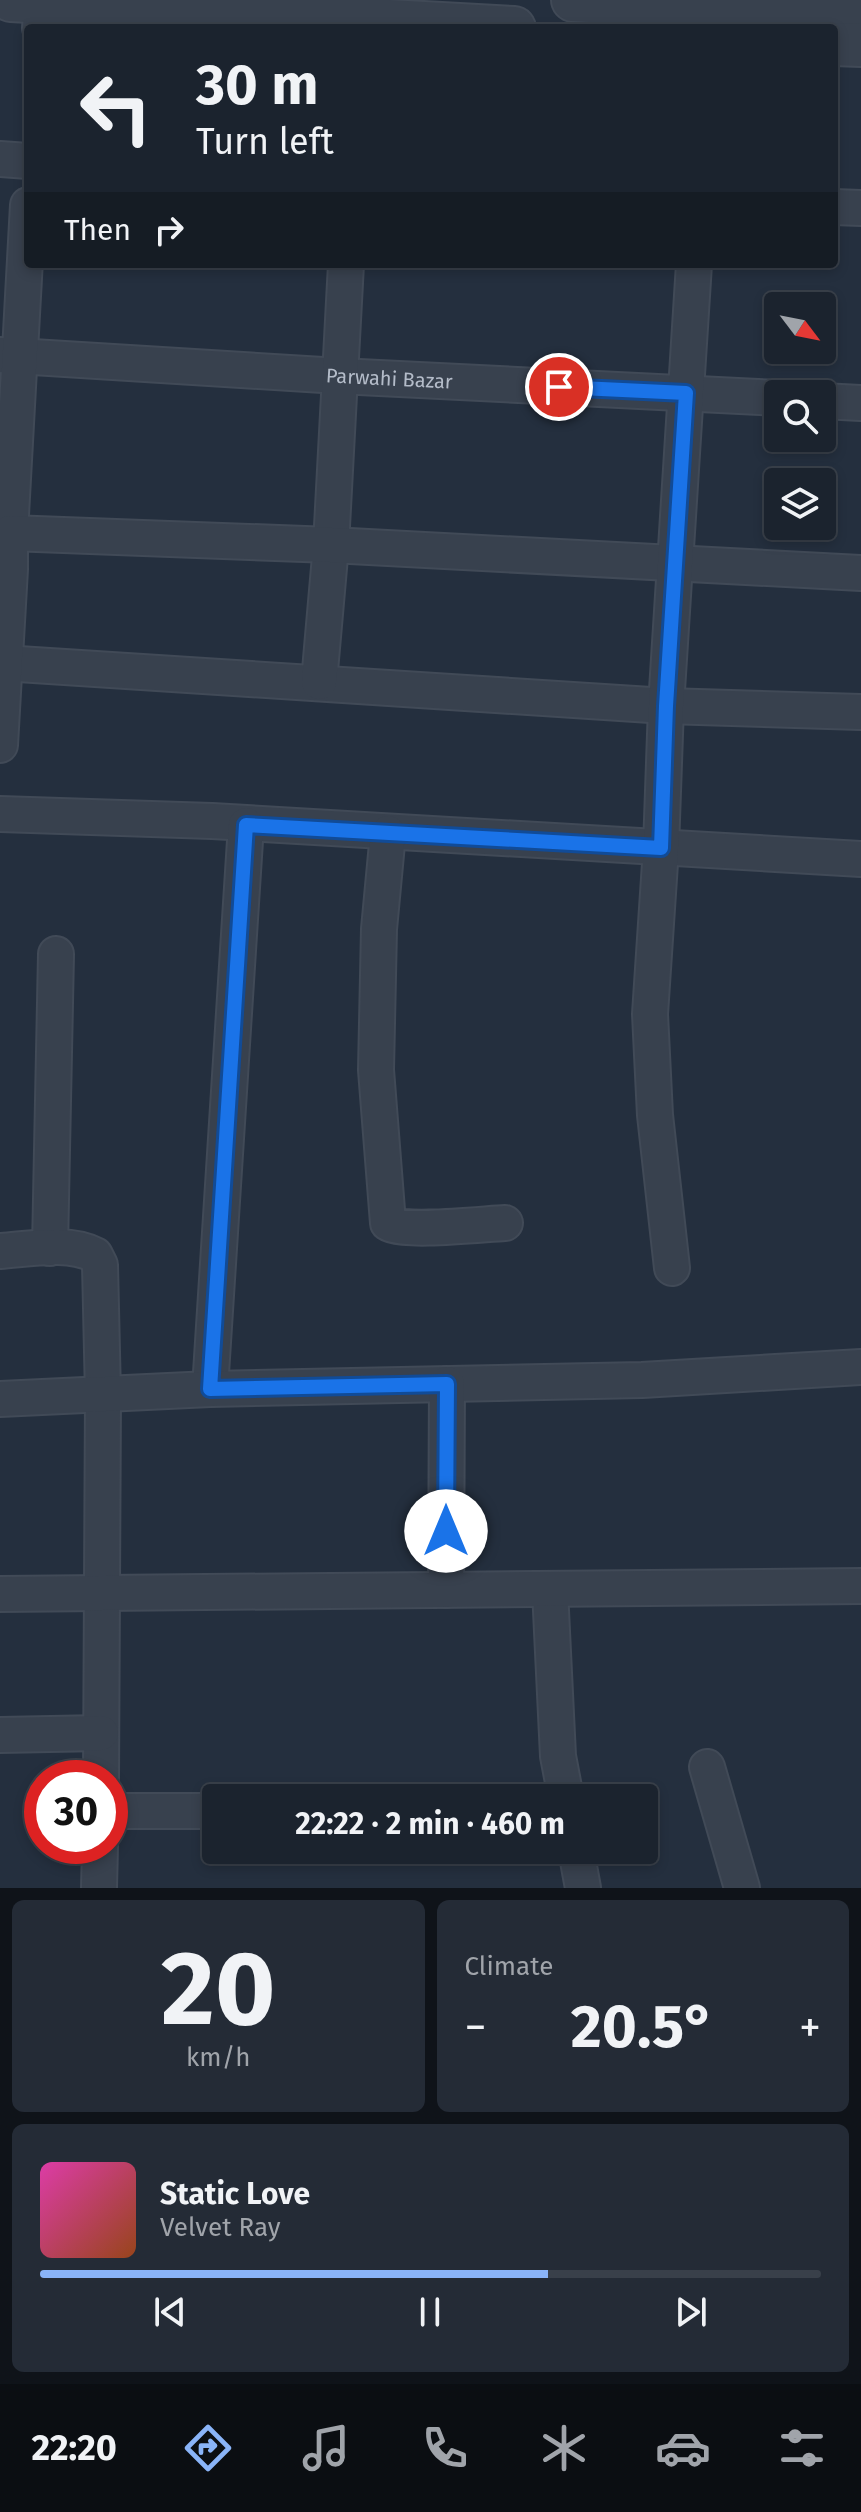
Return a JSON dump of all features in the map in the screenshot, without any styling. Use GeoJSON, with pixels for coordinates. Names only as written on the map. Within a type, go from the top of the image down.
{"type":"FeatureCollection","features":[{"type":"Feature","properties":{"kind":"street"},"geometry":{"type":"LineString","coordinates":[[573,0],[710,12],[861,16]]}},
{"type":"Feature","properties":{"kind":"street"},"geometry":{"type":"LineString","coordinates":[[34,8],[355,16],[461,24]]}},
{"type":"Feature","properties":{"kind":"street"},"geometry":{"type":"LineString","coordinates":[[838,44],[861,45]]}},
{"type":"Feature","properties":{"kind":"street"},"geometry":{"type":"LineString","coordinates":[[0,159],[24,161]]}},
{"type":"Feature","properties":{"kind":"street"},"geometry":{"type":"LineString","coordinates":[[838,207],[861,208]]}},
{"type":"Feature","properties":{"kind":"street"},"geometry":{"type":"LineString","coordinates":[[0,745],[10,569],[5,533],[10,356],[24,239]]}},
{"type":"Feature","properties":{"kind":"street"},"geometry":{"type":"LineString","coordinates":[[319,682],[331,545],[346,268]]}},
{"type":"Feature","properties":{"kind":"street"},"geometry":{"type":"LineString","coordinates":[[672,1268],[655,1115],[650,1014],[694,268]]}},
{"type":"Feature","properties":{"kind":"street","name":"Parwahi Bazar"},"geometry":{"type":"LineString","coordinates":[[10,356],[764,397]]}},
{"type":"Feature","properties":{"kind":"street"},"geometry":{"type":"LineString","coordinates":[[836,402],[861,403]]}},
{"type":"Feature","properties":{"kind":"street"},"geometry":{"type":"LineString","coordinates":[[5,533],[331,545],[861,573]]}},
{"type":"Feature","properties":{"kind":"street"},"geometry":{"type":"LineString","coordinates":[[3,663],[666,706],[861,712]]}},
{"type":"Feature","properties":{"kind":"street"},"geometry":{"type":"LineString","coordinates":[[0,814],[212,821],[861,859]]}},
{"type":"Feature","properties":{"kind":"street"},"geometry":{"type":"LineString","coordinates":[[210,1389],[246,825]]}},
{"type":"Feature","properties":{"kind":"street"},"geometry":{"type":"LineString","coordinates":[[388,833],[379,929],[376,1070],[388,1223],[413,1228],[505,1223]]}},
{"type":"Feature","properties":{"kind":"street"},"geometry":{"type":"LineString","coordinates":[[50,1248],[56,954]]}},
{"type":"Feature","properties":{"kind":"street"},"geometry":{"type":"LineString","coordinates":[[0,1251],[50,1248],[88,1252],[95,1255],[100,1265],[103,1395],[101,1760]]}},
{"type":"Feature","properties":{"kind":"street"},"geometry":{"type":"LineString","coordinates":[[0,1399],[210,1389],[642,1380],[861,1367]]}},
{"type":"Feature","properties":{"kind":"street"},"geometry":{"type":"LineString","coordinates":[[446,1590],[447,1384]]}},
{"type":"Feature","properties":{"kind":"street"},"geometry":{"type":"LineString","coordinates":[[0,1594],[446,1590],[860,1591]]}},
{"type":"Feature","properties":{"kind":"street"},"geometry":{"type":"LineString","coordinates":[[550,1590],[558,1756],[563,1784]]}},
{"type":"Feature","properties":{"kind":"street"},"geometry":{"type":"LineString","coordinates":[[0,1735],[101,1733]]}},
{"type":"Feature","properties":{"kind":"street"},"geometry":{"type":"LineString","coordinates":[[707,1767],[742,1888]]}},
{"type":"Feature","properties":{"kind":"street"},"geometry":{"type":"LineString","coordinates":[[128,1811],[202,1811]]}},
{"type":"Feature","properties":{"kind":"street"},"geometry":{"type":"LineString","coordinates":[[99,1888],[100,1864]]}},
{"type":"Feature","properties":{"kind":"street"},"geometry":{"type":"LineString","coordinates":[[579,1864],[583,1888]]}},
{"type":"Feature","properties":{"kind":"route"},"geometry":{"type":"LineString","coordinates":[[446,1531],[447,1384],[210,1389],[246,825],[661,848],[666,706],[686,393],[559,387]]}}]}
